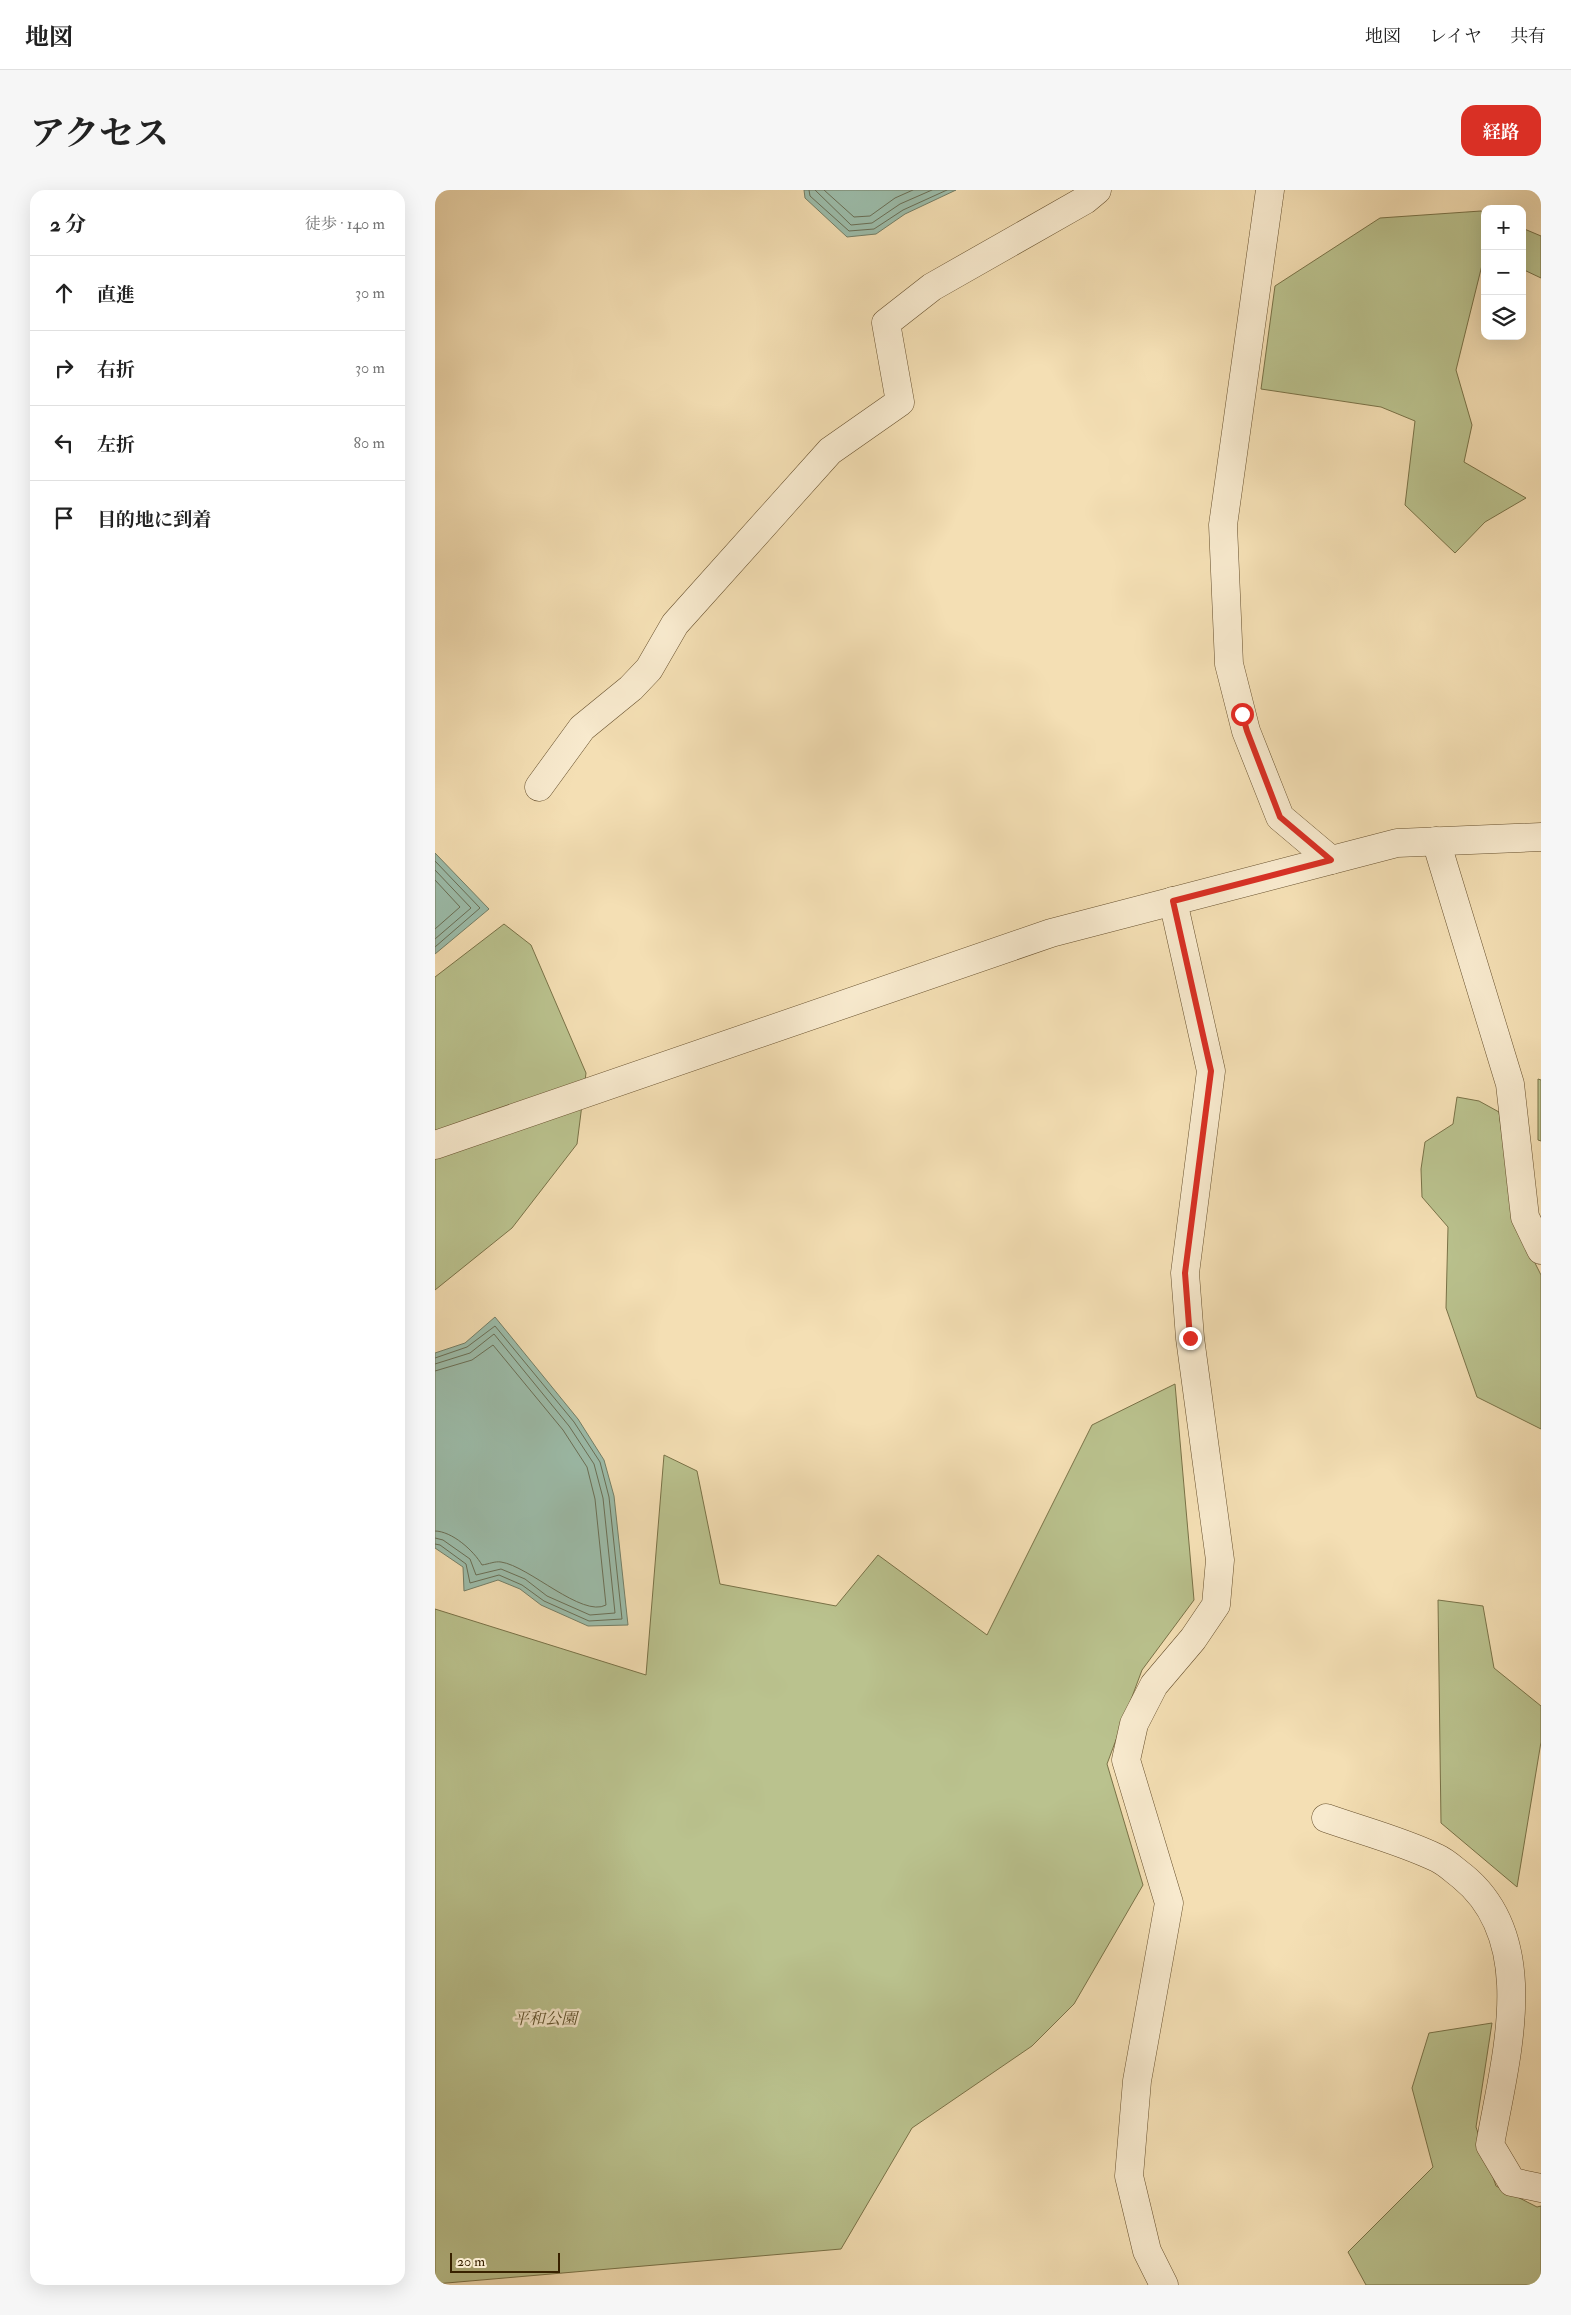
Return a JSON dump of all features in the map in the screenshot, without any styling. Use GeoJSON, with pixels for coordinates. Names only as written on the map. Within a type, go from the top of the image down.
{"type":"FeatureCollection","features":[{"type":"Feature","properties":{"kind":"street"},"geometry":{"type":"LineString","coordinates":[[539,787],[582,728],[631,688],[649,669],[675,624],[830,451],[900,402],[886,323],[932,287],[1085,200],[1097,190]]}},
{"type":"Feature","properties":{"kind":"street"},"geometry":{"type":"LineString","coordinates":[[1270,190],[1223,525],[1229,664],[1247,731],[1280,817],[1331,860]]}},
{"type":"Feature","properties":{"kind":"street"},"geometry":{"type":"LineString","coordinates":[[435,1145],[1051,933],[1397,843],[1541,837]]}},
{"type":"Feature","properties":{"kind":"street"},"geometry":{"type":"LineString","coordinates":[[1437,841],[1510,1084],[1525,1217],[1541,1250]]}},
{"type":"Feature","properties":{"kind":"street"},"geometry":{"type":"LineString","coordinates":[[1164,2285],[1147,2251],[1129,2176],[1137,2081],[1169,1903],[1126,1760],[1134,1724],[1154,1685],[1193,1639],[1216,1604],[1220,1560],[1190,1338],[1185,1273],[1211,1071],[1173,901]]}},
{"type":"Feature","properties":{"kind":"street"},"geometry":{"type":"LineString","coordinates":[[1326,1818],[1439,1858],[1473,1886],[1497,1918],[1511,1968],[1512,2025],[1490,2144],[1512,2182],[1541,2188]]}},
{"type":"Feature","properties":{"kind":"green space"},"geometry":{"type":"Polygon","coordinates":[[[1481,211],[1481,269],[1456,370],[1472,425],[1464,462],[1526,498],[1485,522],[1455,553],[1405,505],[1415,421],[1381,407],[1261,389],[1275,286],[1380,218],[1481,211]]]}},
{"type":"Feature","properties":{"kind":"green space"},"geometry":{"type":"Polygon","coordinates":[[[1526,230],[1541,236],[1541,278],[1526,271],[1526,230]]]}},
{"type":"Feature","properties":{"kind":"green space"},"geometry":{"type":"Polygon","coordinates":[[[504,924],[531,945],[586,1073],[577,1144],[512,1228],[435,1290],[435,977],[504,924]]]}},
{"type":"Feature","properties":{"kind":"green space"},"geometry":{"type":"Polygon","coordinates":[[[1538,1079],[1541,1080],[1541,1141],[1538,1140],[1538,1079]]]}},
{"type":"Feature","properties":{"kind":"green space"},"geometry":{"type":"Polygon","coordinates":[[[1457,1097],[1479,1101],[1499,1112],[1514,1221],[1541,1275],[1541,1429],[1477,1397],[1446,1308],[1448,1227],[1422,1197],[1421,1169],[1425,1142],[1453,1124],[1457,1097]]]}},
{"type":"Feature","properties":{"kind":"green space","name":"平和公園"},"geometry":{"type":"Polygon","coordinates":[[[1175,1384],[1194,1600],[1142,1670],[1107,1764],[1143,1885],[1074,2004],[1032,2046],[912,2128],[841,2249],[435,2284],[435,1609],[646,1675],[664,1455],[697,1471],[720,1584],[836,1606],[878,1555],[987,1635],[1092,1425],[1175,1384]]]}},
{"type":"Feature","properties":{"kind":"green space"},"geometry":{"type":"Polygon","coordinates":[[[1438,1600],[1483,1606],[1494,1668],[1541,1706],[1541,1742],[1517,1887],[1441,1823],[1438,1600]]]}},
{"type":"Feature","properties":{"kind":"green space"},"geometry":{"type":"Polygon","coordinates":[[[1492,2023],[1476,2127],[1496,2186],[1537,2207],[1541,2206],[1541,2285],[1366,2285],[1348,2252],[1433,2167],[1412,2088],[1429,2033],[1492,2023]]]}},
{"type":"Feature","properties":{"kind":"water"},"geometry":{"type":"Polygon","coordinates":[[[804,190],[956,190],[905,214],[876,234],[847,237],[805,198],[804,190]]]}},
{"type":"Feature","properties":{"kind":"water"},"geometry":{"type":"Polygon","coordinates":[[[435,853],[489,909],[435,954],[435,853]]]}},
{"type":"Feature","properties":{"kind":"water"},"geometry":{"type":"Polygon","coordinates":[[[495,1317],[578,1419],[604,1460],[614,1496],[628,1625],[588,1626],[541,1605],[520,1589],[498,1580],[464,1591],[463,1567],[435,1548],[435,1353],[465,1343],[495,1317]]]}},
{"type":"Feature","properties":{"kind":"route"},"geometry":{"type":"LineString","coordinates":[[1190,1338],[1185,1273],[1211,1071],[1173,901],[1331,860],[1280,817],[1242,714]]}}]}
